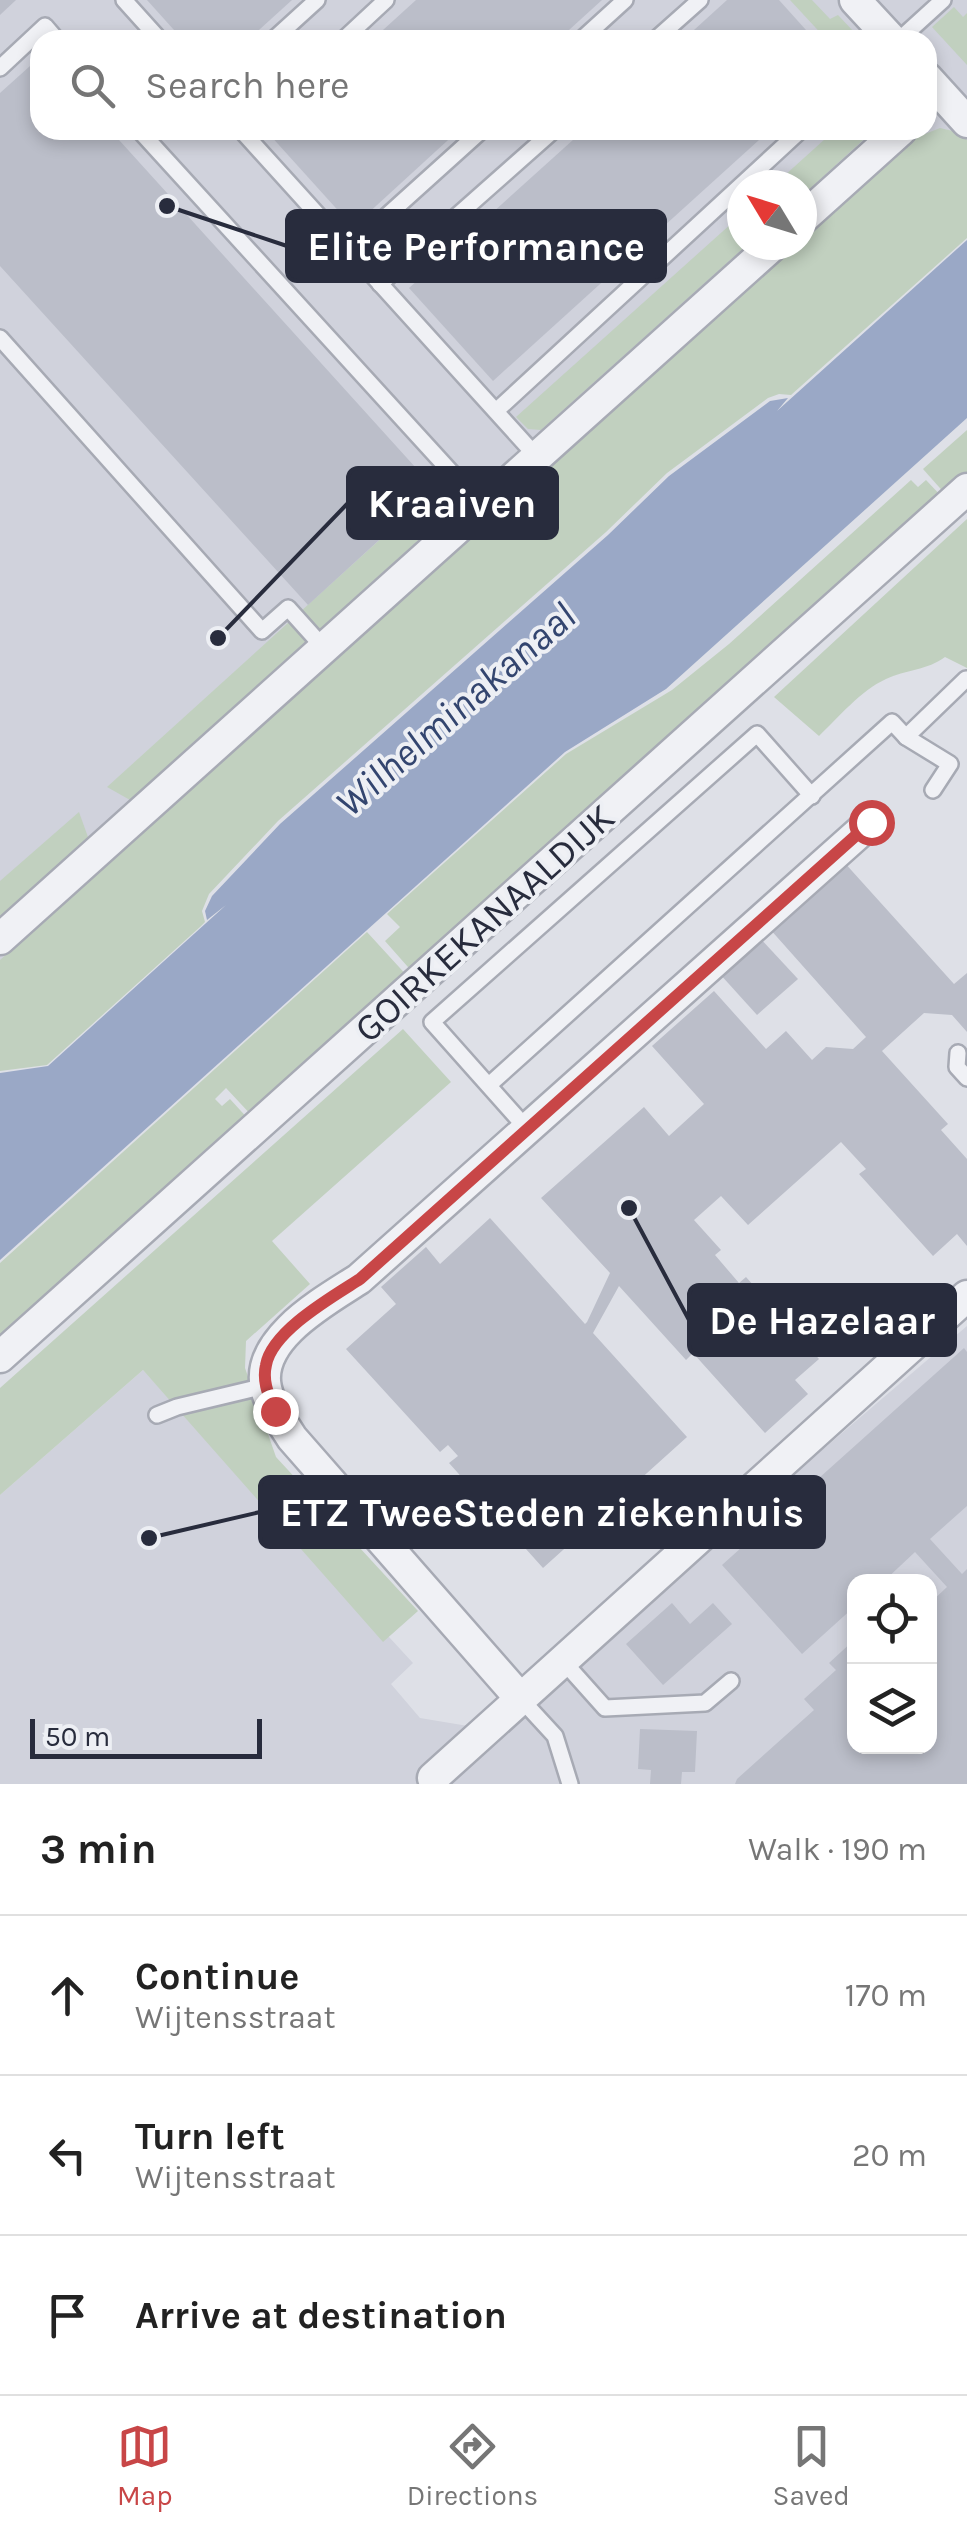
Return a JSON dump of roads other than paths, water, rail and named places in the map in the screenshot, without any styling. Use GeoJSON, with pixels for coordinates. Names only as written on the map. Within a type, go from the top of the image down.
{"type":"FeatureCollection","features":[{"type":"Feature","properties":{"kind":"street"},"geometry":{"type":"LineString","coordinates":[[855,0],[885,30]]}},
{"type":"Feature","properties":{"kind":"street"},"geometry":{"type":"LineString","coordinates":[[937,91],[954,112]]}},
{"type":"Feature","properties":{"kind":"street"},"geometry":{"type":"LineString","coordinates":[[817,206],[890,140]]}},
{"type":"Feature","properties":{"kind":"street"},"geometry":{"type":"LineString","coordinates":[[0,939],[756,260]]}},
{"type":"Feature","properties":{"kind":"street","name":"GOIRKEKANAALDIJK"},"geometry":{"type":"LineString","coordinates":[[0,1357],[967,490]]}},
{"type":"Feature","properties":{"kind":"street"},"geometry":{"type":"LineString","coordinates":[[520,1698],[292,1438],[265,1386],[266,1362],[278,1341],[320,1304],[360,1279],[871,822]]}},
{"type":"Feature","properties":{"kind":"street"},"geometry":{"type":"LineString","coordinates":[[436,1781],[520,1698],[967,1297]]}},
{"type":"Feature","properties":{"kind":"lane"},"geometry":{"type":"LineString","coordinates":[[124,0],[151,30]]}},
{"type":"Feature","properties":{"kind":"lane"},"geometry":{"type":"LineString","coordinates":[[284,30],[317,0]]}},
{"type":"Feature","properties":{"kind":"lane"},"geometry":{"type":"LineString","coordinates":[[353,30],[386,0]]}},
{"type":"Feature","properties":{"kind":"lane"},"geometry":{"type":"LineString","coordinates":[[592,30],[626,0]]}},
{"type":"Feature","properties":{"kind":"lane"},"geometry":{"type":"LineString","coordinates":[[666,30],[700,0]]}},
{"type":"Feature","properties":{"kind":"lane"},"geometry":{"type":"LineString","coordinates":[[907,30],[943,0]]}},
{"type":"Feature","properties":{"kind":"lane"},"geometry":{"type":"LineString","coordinates":[[0,68],[30,40]]}},
{"type":"Feature","properties":{"kind":"lane"},"geometry":{"type":"LineString","coordinates":[[148,140],[482,506]]}},
{"type":"Feature","properties":{"kind":"lane"},"geometry":{"type":"LineString","coordinates":[[252,140],[537,457]]}},
{"type":"Feature","properties":{"kind":"lane"},"geometry":{"type":"LineString","coordinates":[[350,249],[471,140]]}},
{"type":"Feature","properties":{"kind":"lane"},"geometry":{"type":"LineString","coordinates":[[380,284],[543,140]]}},
{"type":"Feature","properties":{"kind":"lane"},"geometry":{"type":"LineString","coordinates":[[496,411],[790,140]]}},
{"type":"Feature","properties":{"kind":"lane"},"geometry":{"type":"LineString","coordinates":[[0,338],[262,631],[288,608],[324,648]]}},
{"type":"Feature","properties":{"kind":"lane"},"geometry":{"type":"LineString","coordinates":[[906,737],[966,679]]}},
{"type":"Feature","properties":{"kind":"lane"},"geometry":{"type":"LineString","coordinates":[[488,1084],[892,722],[906,737],[950,764],[933,790]]}},
{"type":"Feature","properties":{"kind":"lane"},"geometry":{"type":"LineString","coordinates":[[528,1130],[432,1022],[757,734],[812,796]]}},
{"type":"Feature","properties":{"kind":"lane"},"geometry":{"type":"LineString","coordinates":[[958,1053],[958,1067],[967,1078]]}},
{"type":"Feature","properties":{"kind":"lane"},"geometry":{"type":"LineString","coordinates":[[156,1416],[177,1407],[265,1386]]}},
{"type":"Feature","properties":{"kind":"lane"},"geometry":{"type":"LineString","coordinates":[[563,1660],[605,1708],[705,1703],[730,1680]]}},
{"type":"Feature","properties":{"kind":"lane"},"geometry":{"type":"LineString","coordinates":[[520,1698],[555,1736],[570,1784]]}},
{"type":"Feature","properties":{"kind":"water","name":"Wilhelminakanaal"},"geometry":{"type":"Polygon","coordinates":[[[967,240],[967,418],[666,689],[565,752],[0,1260],[0,1073],[48,1066],[226,905],[207,920],[205,911],[212,896],[280,824],[608,535],[669,476],[770,401],[788,398],[777,411],[967,240]]]}},
{"type":"Feature","properties":{"kind":"place","name":"Elite Performance"},"geometry":{"type":"Point","coordinates":[167,206]}},
{"type":"Feature","properties":{"kind":"place","name":"Kraaiven"},"geometry":{"type":"Point","coordinates":[218,638]}},
{"type":"Feature","properties":{"kind":"place","name":"De Hazelaar"},"geometry":{"type":"Point","coordinates":[629,1208]}},
{"type":"Feature","properties":{"kind":"place","name":"ETZ TweeSteden ziekenhuis"},"geometry":{"type":"Point","coordinates":[149,1538]}}]}
